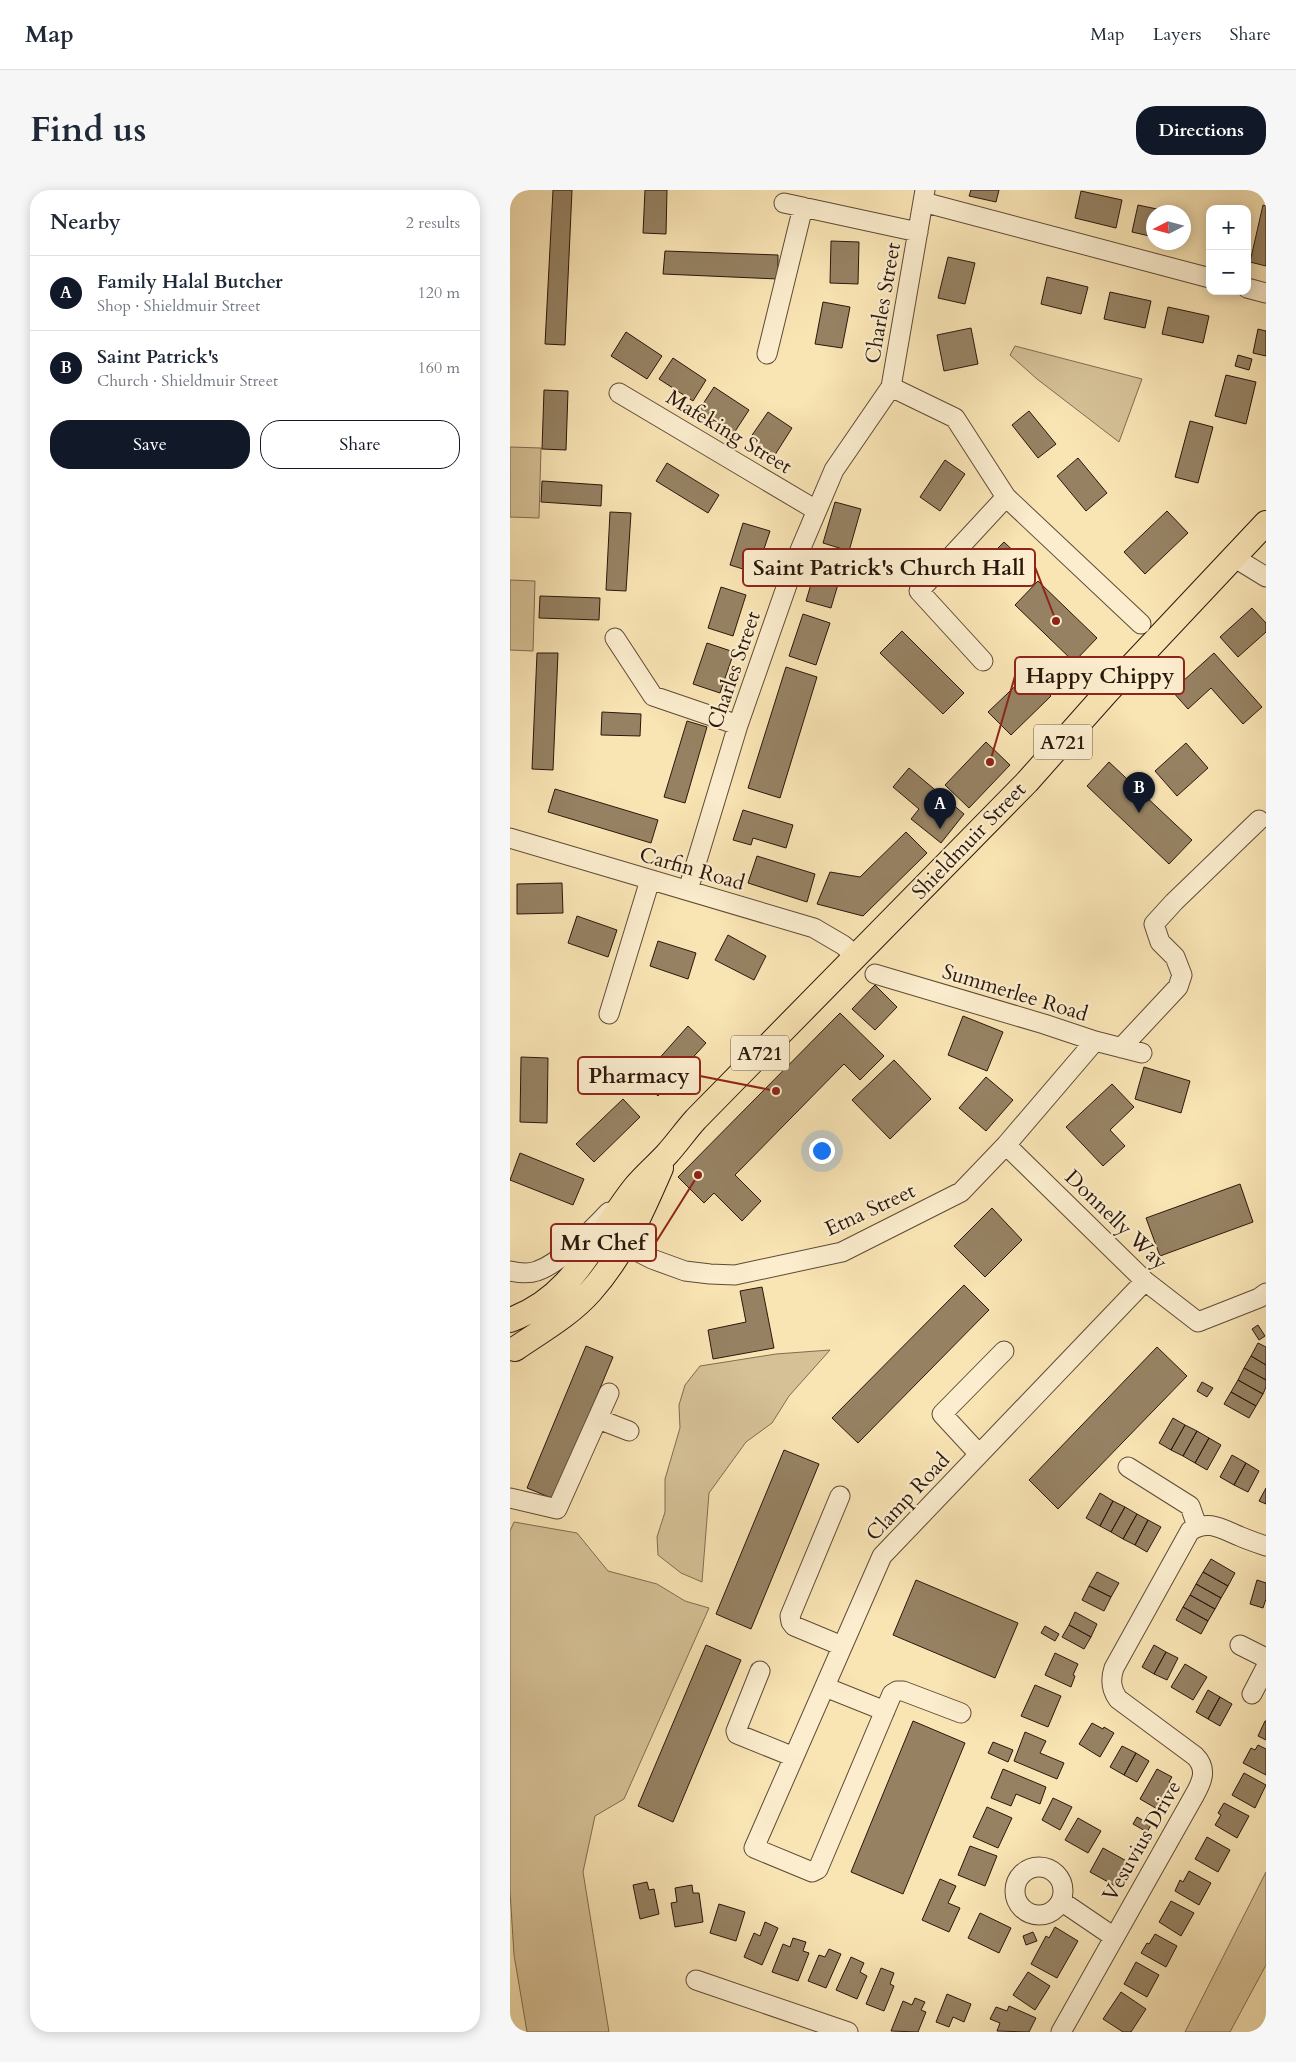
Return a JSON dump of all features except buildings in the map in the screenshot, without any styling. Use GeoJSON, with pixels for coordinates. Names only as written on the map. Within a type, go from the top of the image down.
{"type":"FeatureCollection","features":[{"type":"Feature","properties":{"kind":"main road","name":"Shieldmuir Street"},"geometry":{"type":"LineString","coordinates":[[510,1320],[534,1309],[552,1297],[570,1280],[635,1187],[668,1153],[696,1118],[1027,782],[1107,692],[1266,523]]}},
{"type":"Feature","properties":{"kind":"main road","name":"Shieldmuir Street"},"geometry":{"type":"LineString","coordinates":[[512,1347],[577,1305],[591,1291],[634,1228],[668,1153]]}},
{"type":"Feature","properties":{"kind":"street","name":"Charles Street"},"geometry":{"type":"LineString","coordinates":[[688,890],[738,726],[795,562],[834,470],[891,387],[924,196]]}},
{"type":"Feature","properties":{"kind":"street"},"geometry":{"type":"LineString","coordinates":[[924,196],[1206,277]]}},
{"type":"Feature","properties":{"kind":"street"},"geometry":{"type":"LineString","coordinates":[[784,203],[918,232]]}},
{"type":"Feature","properties":{"kind":"street"},"geometry":{"type":"LineString","coordinates":[[766,354],[803,207]]}},
{"type":"Feature","properties":{"kind":"street"},"geometry":{"type":"LineString","coordinates":[[1251,289],[1266,293]]}},
{"type":"Feature","properties":{"kind":"street"},"geometry":{"type":"LineString","coordinates":[[891,387],[955,418],[1006,496],[1141,624]]}},
{"type":"Feature","properties":{"kind":"street","name":"Mafeking Street"},"geometry":{"type":"LineString","coordinates":[[619,392],[816,510]]}},
{"type":"Feature","properties":{"kind":"street"},"geometry":{"type":"LineString","coordinates":[[984,661],[919,591],[1006,496]]}},
{"type":"Feature","properties":{"kind":"street"},"geometry":{"type":"LineString","coordinates":[[1235,558],[1266,577]]}},
{"type":"Feature","properties":{"kind":"street"},"geometry":{"type":"LineString","coordinates":[[615,638],[653,696],[738,726]]}},
{"type":"Feature","properties":{"kind":"street"},"geometry":{"type":"LineString","coordinates":[[1121,1048],[1178,987],[1182,975],[1175,957],[1160,942],[1154,924],[1259,820]]}},
{"type":"Feature","properties":{"kind":"street","name":"Carfin Road"},"geometry":{"type":"LineString","coordinates":[[510,838],[814,928],[843,945],[856,956]]}},
{"type":"Feature","properties":{"kind":"street"},"geometry":{"type":"LineString","coordinates":[[609,1014],[650,880]]}},
{"type":"Feature","properties":{"kind":"street","name":"Summerlee Road"},"geometry":{"type":"LineString","coordinates":[[875,974],[1142,1054]]}},
{"type":"Feature","properties":{"kind":"street","name":"Etna Street"},"geometry":{"type":"LineString","coordinates":[[603,1234],[652,1259],[685,1271],[710,1274],[735,1275],[842,1252],[960,1192],[1006,1145],[1095,1041]]}},
{"type":"Feature","properties":{"kind":"street","name":"Donnelly Way"},"geometry":{"type":"LineString","coordinates":[[1006,1145],[1145,1281],[1198,1322],[1259,1298],[1266,1293]]}},
{"type":"Feature","properties":{"kind":"street"},"geometry":{"type":"LineString","coordinates":[[510,1271],[521,1273],[537,1271],[560,1257],[635,1187]]}},
{"type":"Feature","properties":{"kind":"street","name":"Clamp Road"},"geometry":{"type":"LineString","coordinates":[[885,1711],[818,1869],[812,1872],[754,1848],[882,1556],[1145,1281]]}},
{"type":"Feature","properties":{"kind":"street"},"geometry":{"type":"LineString","coordinates":[[979,1454],[942,1414],[1004,1351]]}},
{"type":"Feature","properties":{"kind":"street"},"geometry":{"type":"LineString","coordinates":[[510,1498],[557,1509],[609,1393]]}},
{"type":"Feature","properties":{"kind":"street"},"geometry":{"type":"LineString","coordinates":[[598,1418],[629,1431]]}},
{"type":"Feature","properties":{"kind":"street"},"geometry":{"type":"LineString","coordinates":[[1128,1468],[1190,1506],[1198,1526],[1206,1524],[1217,1526],[1266,1546]]}},
{"type":"Feature","properties":{"kind":"street"},"geometry":{"type":"LineString","coordinates":[[840,1496],[790,1616],[794,1626],[842,1646]]}},
{"type":"Feature","properties":{"kind":"street","name":"Vesuvius Drive"},"geometry":{"type":"LineString","coordinates":[[1061,2032],[1194,1796],[1203,1776],[1200,1761],[1196,1756],[1118,1699],[1113,1692],[1112,1684],[1112,1675],[1119,1659],[1190,1531],[1198,1526]]}},
{"type":"Feature","properties":{"kind":"street"},"geometry":{"type":"LineString","coordinates":[[1240,1645],[1266,1658]]}},
{"type":"Feature","properties":{"kind":"street"},"geometry":{"type":"LineString","coordinates":[[1252,1694],[1266,1667]]}},
{"type":"Feature","properties":{"kind":"street"},"geometry":{"type":"LineString","coordinates":[[760,1670],[736,1731],[737,1734],[794,1757]]}},
{"type":"Feature","properties":{"kind":"street"},"geometry":{"type":"LineString","coordinates":[[824,1687],[885,1711],[892,1694],[897,1691],[904,1691],[961,1713]]}},
{"type":"Feature","properties":{"kind":"street"},"geometry":{"type":"LineString","coordinates":[[1061,1901],[1114,1937]]}},
{"type":"Feature","properties":{"kind":"street"},"geometry":{"type":"LineString","coordinates":[[696,1980],[848,2032]]}},
{"type":"Feature","properties":{"kind":"shaded area"},"geometry":{"type":"Polygon","coordinates":[[[1015,346],[1142,379],[1119,442],[1037,379],[1010,355],[1015,346]]]}},
{"type":"Feature","properties":{"kind":"shaded area"},"geometry":{"type":"Polygon","coordinates":[[[510,447],[541,448],[539,518],[510,517],[510,447]]]}},
{"type":"Feature","properties":{"kind":"shaded area"},"geometry":{"type":"Polygon","coordinates":[[[510,580],[535,581],[533,651],[510,650],[510,580]]]}},
{"type":"Feature","properties":{"kind":"shaded area"},"geometry":{"type":"Polygon","coordinates":[[[830,1350],[789,1396],[772,1423],[746,1442],[709,1493],[702,1582],[681,1573],[658,1555],[657,1537],[665,1512],[665,1479],[680,1428],[679,1405],[685,1385],[700,1366],[776,1354],[830,1350]]]}},
{"type":"Feature","properties":{"kind":"shaded area"},"geometry":{"type":"Polygon","coordinates":[[[514,1522],[577,1533],[608,1571],[657,1584],[685,1601],[709,1608],[624,1799],[595,1816],[583,1872],[609,2032],[527,2032],[514,1955],[510,1891],[510,1531],[514,1522]]]}},
{"type":"Feature","properties":{"kind":"shaded area"},"geometry":{"type":"Polygon","coordinates":[[[1266,1872],[1266,1965],[1230,2032],[1185,2032],[1266,1872]]]}},
{"type":"Feature","properties":{"kind":"railway"},"geometry":{"type":"LineString","coordinates":[[1261,2032],[1266,2023]]}},
{"type":"Feature","properties":{"kind":"place","name":"Saint Patrick's Church Hall"},"geometry":{"type":"Point","coordinates":[1056,621]}},
{"type":"Feature","properties":{"kind":"place","name":"Happy Chippy"},"geometry":{"type":"Point","coordinates":[990,762]}},
{"type":"Feature","properties":{"kind":"place","name":"Saint Patrick's"},"geometry":{"type":"Point","coordinates":[1139,813]}},
{"type":"Feature","properties":{"kind":"place","name":"Family Halal Butcher"},"geometry":{"type":"Point","coordinates":[940,829]}},
{"type":"Feature","properties":{"kind":"place","name":"Pharmacy"},"geometry":{"type":"Point","coordinates":[776,1091]}},
{"type":"Feature","properties":{"kind":"place","name":"Mr Chef"},"geometry":{"type":"Point","coordinates":[698,1175]}}]}
